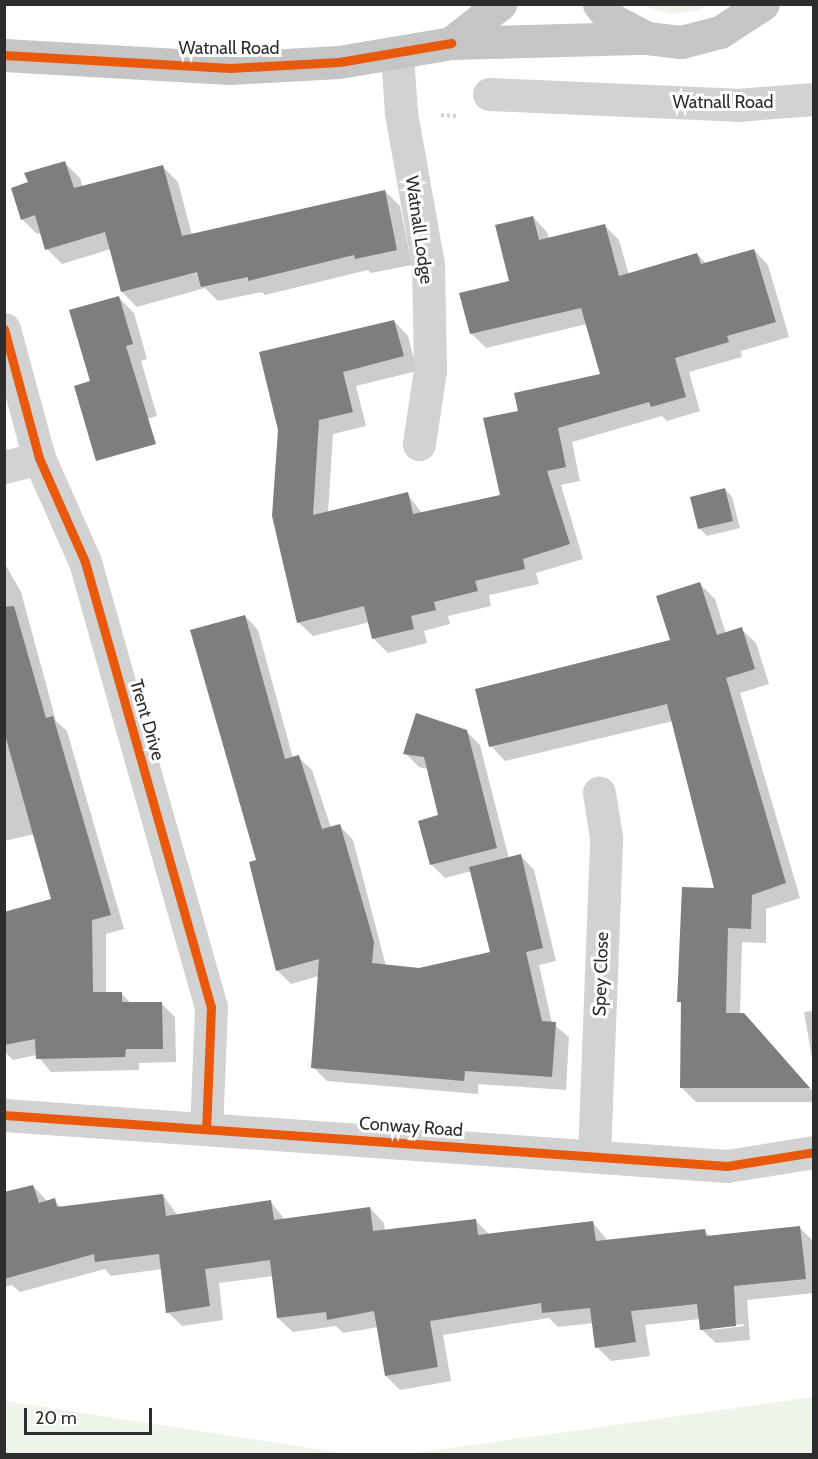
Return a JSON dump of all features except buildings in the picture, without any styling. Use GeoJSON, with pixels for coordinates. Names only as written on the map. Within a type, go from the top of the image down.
{"type":"FeatureCollection","features":[{"type":"Feature","properties":{"kind":"main road","name":"Watnall Road"},"geometry":{"type":"LineString","coordinates":[[452,43],[500,4]]}},
{"type":"Feature","properties":{"kind":"main road","name":"Watnall Road"},"geometry":{"type":"LineString","coordinates":[[599,4],[611,19],[647,38]]}},
{"type":"Feature","properties":{"kind":"main road","name":"Watnall Road"},"geometry":{"type":"LineString","coordinates":[[4,55],[230,68],[339,62],[452,43],[647,38],[681,42],[720,32],[755,7]]}},
{"type":"Feature","properties":{"kind":"street","name":"Watnall Lodge"},"geometry":{"type":"LineString","coordinates":[[397,53],[401,113],[428,265],[430,370],[419,444]]}},
{"type":"Feature","properties":{"kind":"street","name":"Watnall Road"},"geometry":{"type":"LineString","coordinates":[[489,94],[737,105],[813,99]]}},
{"type":"Feature","properties":{"kind":"street","name":"Trent Drive"},"geometry":{"type":"LineString","coordinates":[[4,329],[39,458],[85,562],[211,1007],[206,1129]]}},
{"type":"Feature","properties":{"kind":"street"},"geometry":{"type":"LineString","coordinates":[[4,467],[39,458]]}},
{"type":"Feature","properties":{"kind":"street","name":"Spey Close"},"geometry":{"type":"LineString","coordinates":[[594,1156],[606,837],[599,793]]}},
{"type":"Feature","properties":{"kind":"street","name":"Conway Road"},"geometry":{"type":"LineString","coordinates":[[4,1115],[727,1166],[813,1152]]}},
{"type":"Feature","properties":{"kind":"path"},"geometry":{"type":"LineString","coordinates":[[401,113],[477,117],[489,94]]}},
{"type":"Feature","properties":{"kind":"shaded area"},"geometry":{"type":"Polygon","coordinates":[[[639,5],[709,5],[696,11],[671,14],[639,5]]]}},
{"type":"Feature","properties":{"kind":"shaded area"},"geometry":{"type":"Polygon","coordinates":[[[813,1397],[813,1454],[409,1454],[813,1397]]]}},
{"type":"Feature","properties":{"kind":"shaded area"},"geometry":{"type":"Polygon","coordinates":[[[5,1401],[348,1454],[5,1454],[5,1401]]]}},
{"type":"Feature","properties":{"kind":"cycle path"},"geometry":{"type":"LineString","coordinates":[[4,55],[230,68],[339,62],[451,43]]}},
{"type":"Feature","properties":{"kind":"cycle path"},"geometry":{"type":"LineString","coordinates":[[4,329],[39,458],[85,562],[211,1007],[206,1129]]}},
{"type":"Feature","properties":{"kind":"cycle path"},"geometry":{"type":"LineString","coordinates":[[4,1115],[727,1166],[814,1152]]}}]}
